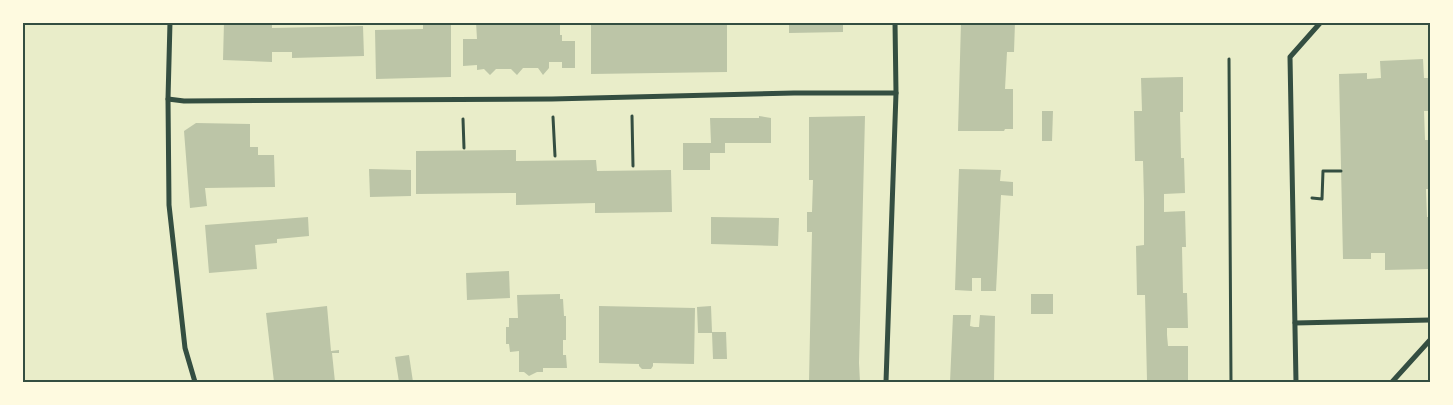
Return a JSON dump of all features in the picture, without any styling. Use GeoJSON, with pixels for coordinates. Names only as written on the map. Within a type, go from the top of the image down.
{"type":"FeatureCollection","features":[{"type":"Feature","properties":{"kind":"street"},"geometry":{"type":"LineString","coordinates":[[170,22],[168,99],[169,204],[185,348],[194,382]]}},
{"type":"Feature","properties":{"kind":"street"},"geometry":{"type":"LineString","coordinates":[[886,382],[896,93],[895,22]]}},
{"type":"Feature","properties":{"kind":"street"},"geometry":{"type":"LineString","coordinates":[[1296,382],[1290,57],[1321,22]]}},
{"type":"Feature","properties":{"kind":"street"},"geometry":{"type":"LineString","coordinates":[[168,99],[463,100],[794,93],[896,93]]}},
{"type":"Feature","properties":{"kind":"street"},"geometry":{"type":"LineString","coordinates":[[1295,323],[1430,320]]}},
{"type":"Feature","properties":{"kind":"street"},"geometry":{"type":"LineString","coordinates":[[1392,382],[1430,340]]}},
{"type":"Feature","properties":{"kind":"path"},"geometry":{"type":"LineString","coordinates":[[1229,59],[1231,382]]}},
{"type":"Feature","properties":{"kind":"path"},"geometry":{"type":"LineString","coordinates":[[631,96],[633,166]]}},
{"type":"Feature","properties":{"kind":"path"},"geometry":{"type":"LineString","coordinates":[[552,99],[555,156]]}},
{"type":"Feature","properties":{"kind":"path"},"geometry":{"type":"LineString","coordinates":[[463,100],[464,148]]}},
{"type":"Feature","properties":{"kind":"path"},"geometry":{"type":"LineString","coordinates":[[1294,197],[1322,199],[1323,171],[1341,171]]}},
{"type":"Feature","properties":{"kind":"building"},"geometry":{"type":"Polygon","coordinates":[[[224,22],[272,22],[272,28],[363,26],[364,56],[292,58],[292,52],[272,52],[272,62],[223,60],[224,22]]]}},
{"type":"Feature","properties":{"kind":"building"},"geometry":{"type":"Polygon","coordinates":[[[476,22],[560,22],[562,41],[575,41],[575,68],[562,68],[562,62],[549,62],[549,68],[543,75],[538,68],[523,68],[517,75],[511,69],[496,69],[490,75],[484,69],[477,70],[477,65],[463,66],[463,39],[477,39],[476,22]]]}},
{"type":"Feature","properties":{"kind":"building"},"geometry":{"type":"Polygon","coordinates":[[[591,22],[727,22],[727,72],[591,74],[591,22]]]}},
{"type":"Feature","properties":{"kind":"building"},"geometry":{"type":"Polygon","coordinates":[[[789,22],[843,22],[843,32],[789,33],[789,22]]]}},
{"type":"Feature","properties":{"kind":"building"},"geometry":{"type":"Polygon","coordinates":[[[961,22],[1015,22],[1014,52],[1007,52],[1005,89],[1013,89],[1013,129],[1005,129],[1004,131],[958,131],[961,22]]]}},
{"type":"Feature","properties":{"kind":"building"},"geometry":{"type":"Polygon","coordinates":[[[423,23],[451,23],[451,77],[376,79],[375,30],[423,29],[423,23]]]}},
{"type":"Feature","properties":{"kind":"building"},"geometry":{"type":"Polygon","coordinates":[[[1423,59],[1424,78],[1430,78],[1430,111],[1424,111],[1425,140],[1430,140],[1430,189],[1426,189],[1427,217],[1430,217],[1428,269],[1385,270],[1385,253],[1371,253],[1371,259],[1343,259],[1339,74],[1367,73],[1367,79],[1381,78],[1380,61],[1423,59]]]}},
{"type":"Feature","properties":{"kind":"building"},"geometry":{"type":"Polygon","coordinates":[[[1183,77],[1183,112],[1180,112],[1181,158],[1184,158],[1185,193],[1164,194],[1164,212],[1185,211],[1186,247],[1182,247],[1183,293],[1187,293],[1188,328],[1167,328],[1167,335],[1168,346],[1188,346],[1188,381],[1139,382],[1139,380],[1147,380],[1145,295],[1137,295],[1136,246],[1144,245],[1144,200],[1143,161],[1135,161],[1134,111],[1142,111],[1141,78],[1183,77]]]}},
{"type":"Feature","properties":{"kind":"building"},"geometry":{"type":"Polygon","coordinates":[[[1042,111],[1053,111],[1052,141],[1042,141],[1042,111]]]}},
{"type":"Feature","properties":{"kind":"building"},"geometry":{"type":"Polygon","coordinates":[[[759,116],[771,118],[771,143],[725,143],[725,153],[710,153],[710,170],[683,170],[683,143],[711,143],[710,118],[759,118],[759,116]]]}},
{"type":"Feature","properties":{"kind":"building"},"geometry":{"type":"Polygon","coordinates":[[[865,116],[860,382],[809,382],[812,232],[807,232],[807,212],[812,212],[813,180],[809,180],[809,117],[865,116]]]}},
{"type":"Feature","properties":{"kind":"building"},"geometry":{"type":"Polygon","coordinates":[[[196,123],[250,124],[250,147],[258,147],[258,155],[274,155],[275,187],[205,188],[207,206],[190,208],[184,131],[196,123]]]}},
{"type":"Feature","properties":{"kind":"building"},"geometry":{"type":"Polygon","coordinates":[[[516,150],[516,161],[596,160],[597,171],[671,170],[672,212],[595,213],[595,203],[516,205],[516,193],[416,194],[416,151],[516,150]]]}},
{"type":"Feature","properties":{"kind":"building"},"geometry":{"type":"Polygon","coordinates":[[[369,169],[411,170],[411,196],[370,197],[369,169]]]}},
{"type":"Feature","properties":{"kind":"building"},"geometry":{"type":"Polygon","coordinates":[[[959,169],[1001,170],[1000,181],[1013,182],[1013,196],[1001,195],[996,291],[981,291],[981,278],[972,278],[972,291],[955,290],[959,169]]]}},
{"type":"Feature","properties":{"kind":"building"},"geometry":{"type":"Polygon","coordinates":[[[308,217],[309,236],[277,239],[277,243],[255,245],[257,269],[209,273],[205,225],[308,217]]]}},
{"type":"Feature","properties":{"kind":"building"},"geometry":{"type":"Polygon","coordinates":[[[711,217],[779,218],[778,246],[711,244],[711,217]]]}},
{"type":"Feature","properties":{"kind":"building"},"geometry":{"type":"Polygon","coordinates":[[[509,271],[510,298],[467,300],[466,273],[509,271]]]}},
{"type":"Feature","properties":{"kind":"building"},"geometry":{"type":"Polygon","coordinates":[[[560,294],[560,299],[563,299],[564,316],[566,316],[566,340],[563,340],[563,355],[566,355],[567,368],[543,368],[543,372],[537,372],[529,376],[524,372],[519,372],[519,351],[510,352],[509,344],[506,344],[506,327],[509,327],[509,318],[518,318],[517,295],[560,294]]]}},
{"type":"Feature","properties":{"kind":"building"},"geometry":{"type":"Polygon","coordinates":[[[1031,294],[1053,294],[1053,314],[1031,314],[1031,294]]]}},
{"type":"Feature","properties":{"kind":"building"},"geometry":{"type":"Polygon","coordinates":[[[327,306],[331,351],[339,350],[339,353],[332,353],[335,382],[274,382],[266,313],[327,306]]]}},
{"type":"Feature","properties":{"kind":"building"},"geometry":{"type":"Polygon","coordinates":[[[599,306],[695,308],[694,364],[653,363],[651,369],[642,369],[639,364],[599,363],[599,306]]]}},
{"type":"Feature","properties":{"kind":"building"},"geometry":{"type":"Polygon","coordinates":[[[711,306],[712,332],[726,332],[727,359],[713,359],[712,333],[698,333],[697,307],[711,306]]]}},
{"type":"Feature","properties":{"kind":"building"},"geometry":{"type":"Polygon","coordinates":[[[953,315],[971,315],[970,326],[974,327],[979,327],[980,315],[995,316],[994,382],[950,382],[953,315]]]}},
{"type":"Feature","properties":{"kind":"building"},"geometry":{"type":"Polygon","coordinates":[[[409,355],[413,382],[399,382],[395,357],[409,355]]]}}]}
